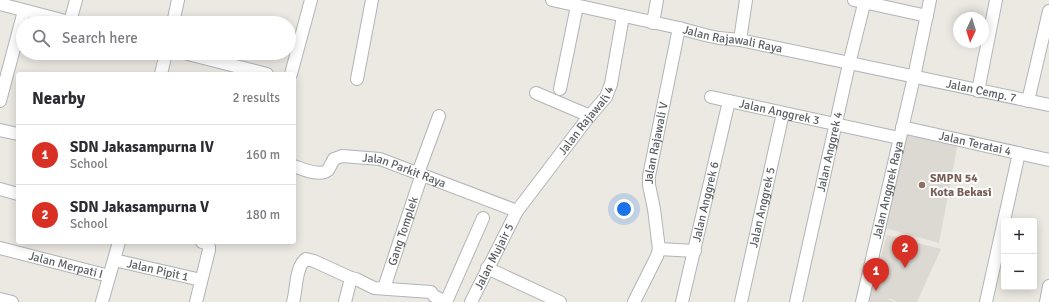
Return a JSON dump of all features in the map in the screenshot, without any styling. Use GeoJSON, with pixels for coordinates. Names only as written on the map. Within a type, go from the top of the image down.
{"type":"FeatureCollection","features":[{"type":"Feature","properties":{"kind":"street"},"geometry":{"type":"LineString","coordinates":[[73,16],[76,0]]}},
{"type":"Feature","properties":{"kind":"street"},"geometry":{"type":"LineString","coordinates":[[175,16],[178,0]]}},
{"type":"Feature","properties":{"kind":"street"},"geometry":{"type":"LineString","coordinates":[[296,55],[310,0]]}},
{"type":"Feature","properties":{"kind":"street"},"geometry":{"type":"LineString","coordinates":[[357,79],[372,0]]}},
{"type":"Feature","properties":{"kind":"street","name":"Jalan Rajawali Raya"},"geometry":{"type":"LineString","coordinates":[[552,0],[719,38],[740,40],[914,77]]}},
{"type":"Feature","properties":{"kind":"street"},"geometry":{"type":"LineString","coordinates":[[653,23],[658,0]]}},
{"type":"Feature","properties":{"kind":"street"},"geometry":{"type":"LineString","coordinates":[[740,40],[746,0]]}},
{"type":"Feature","properties":{"kind":"street","name":"Jalan Anggrek Raya"},"geometry":{"type":"LineString","coordinates":[[862,302],[914,77],[930,0]]}},
{"type":"Feature","properties":{"kind":"street"},"geometry":{"type":"LineString","coordinates":[[978,90],[996,0]]}},
{"type":"Feature","properties":{"kind":"street"},"geometry":{"type":"LineString","coordinates":[[861,1],[927,16]]}},
{"type":"Feature","properties":{"kind":"street","name":"Jalan Anggrek 4"},"geometry":{"type":"LineString","coordinates":[[796,302],[849,64],[861,1]]}},
{"type":"Feature","properties":{"kind":"street"},"geometry":{"type":"LineString","coordinates":[[0,4],[44,16]]}},
{"type":"Feature","properties":{"kind":"street"},"geometry":{"type":"LineString","coordinates":[[560,89],[577,6]]}},
{"type":"Feature","properties":{"kind":"street"},"geometry":{"type":"LineString","coordinates":[[23,16],[24,11]]}},
{"type":"Feature","properties":{"kind":"street"},"geometry":{"type":"LineString","coordinates":[[1028,101],[1049,11]]}},
{"type":"Feature","properties":{"kind":"street","name":"Jalan Rajawali 4"},"geometry":{"type":"LineString","coordinates":[[517,211],[606,97],[611,84],[624,16]]}},
{"type":"Feature","properties":{"kind":"street","name":"Jalan Rajawali V"},"geometry":{"type":"LineString","coordinates":[[634,302],[663,249],[649,185],[649,176],[679,28]]}},
{"type":"Feature","properties":{"kind":"street"},"geometry":{"type":"LineString","coordinates":[[0,101],[12,78],[16,56]]}},
{"type":"Feature","properties":{"kind":"street"},"geometry":{"type":"LineString","coordinates":[[161,72],[164,60]]}},
{"type":"Feature","properties":{"kind":"street"},"geometry":{"type":"LineString","coordinates":[[212,60],[259,72]]}},
{"type":"Feature","properties":{"kind":"street"},"geometry":{"type":"LineString","coordinates":[[292,72],[295,60]]}},
{"type":"Feature","properties":{"kind":"street","name":"Jalan Cemp. 7"},"geometry":{"type":"LineString","coordinates":[[914,77],[1049,105]]}},
{"type":"Feature","properties":{"kind":"street"},"geometry":{"type":"LineString","coordinates":[[536,93],[590,116]]}},
{"type":"Feature","properties":{"kind":"street","name":"Jalan Anggrek 3"},"geometry":{"type":"LineString","coordinates":[[711,97],[836,124],[901,132]]}},
{"type":"Feature","properties":{"kind":"street","name":"Jalan Anggrek 6"},"geometry":{"type":"LineString","coordinates":[[682,302],[730,101]]}},
{"type":"Feature","properties":{"kind":"street","name":"Jalan Anggrek 5"},"geometry":{"type":"LineString","coordinates":[[741,302],[783,113]]}},
{"type":"Feature","properties":{"kind":"street","name":"Gang Tomplek"},"geometry":{"type":"LineString","coordinates":[[384,288],[439,116]]}},
{"type":"Feature","properties":{"kind":"street"},"geometry":{"type":"LineString","coordinates":[[0,130],[16,134]]}},
{"type":"Feature","properties":{"kind":"street","name":"Jalan Teratai 4"},"geometry":{"type":"LineString","coordinates":[[901,132],[1019,153],[1049,160]]}},
{"type":"Feature","properties":{"kind":"street"},"geometry":{"type":"LineString","coordinates":[[986,302],[1019,153]]}},
{"type":"Feature","properties":{"kind":"street","name":"Jalan Parkit Raya"},"geometry":{"type":"LineString","coordinates":[[296,167],[310,172],[323,172],[328,170],[334,159],[342,156],[380,159],[517,211]]}},
{"type":"Feature","properties":{"kind":"street"},"geometry":{"type":"LineString","coordinates":[[0,189],[16,193]]}},
{"type":"Feature","properties":{"kind":"street","name":"Jalan Mujair 5"},"geometry":{"type":"LineString","coordinates":[[471,302],[517,211]]}},
{"type":"Feature","properties":{"kind":"street"},"geometry":{"type":"LineString","coordinates":[[293,302],[302,262],[306,259],[314,261],[351,278],[356,278],[374,288],[431,292],[434,296],[446,302],[483,218]]}},
{"type":"Feature","properties":{"kind":"street"},"geometry":{"type":"LineString","coordinates":[[102,302],[118,244]]}},
{"type":"Feature","properties":{"kind":"street"},"geometry":{"type":"LineString","coordinates":[[196,302],[209,250],[207,244]]}},
{"type":"Feature","properties":{"kind":"street","name":"Jalan Merpati I"},"geometry":{"type":"LineString","coordinates":[[0,248],[109,276]]}},
{"type":"Feature","properties":{"kind":"street"},"geometry":{"type":"LineString","coordinates":[[663,249],[695,251]]}},
{"type":"Feature","properties":{"kind":"street","name":"Jalan Pipit 1"},"geometry":{"type":"LineString","coordinates":[[114,260],[201,280]]}},
{"type":"Feature","properties":{"kind":"street"},"geometry":{"type":"LineString","coordinates":[[487,268],[560,302]]}},
{"type":"Feature","properties":{"kind":"street"},"geometry":{"type":"LineString","coordinates":[[345,302],[351,278]]}},
{"type":"Feature","properties":{"kind":"street"},"geometry":{"type":"LineString","coordinates":[[1046,302],[1049,286]]}},
{"type":"Feature","properties":{"kind":"street"},"geometry":{"type":"LineString","coordinates":[[0,299],[12,302]]}},
{"type":"Feature","properties":{"kind":"shaded area","name":"SMPN 54 Kota Bekasi"},"geometry":{"type":"Polygon","coordinates":[[[907,131],[958,142],[939,243],[885,228],[907,131]]]}},
{"type":"Feature","properties":{"kind":"shaded area"},"geometry":{"type":"Polygon","coordinates":[[[887,235],[941,249],[917,302],[897,302],[889,298],[888,299],[894,302],[868,302],[887,235]]]}},
{"type":"Feature","properties":{"kind":"place","name":"SMPN 54 Kota Bekasi"},"geometry":{"type":"Point","coordinates":[922,185]}},
{"type":"Feature","properties":{"kind":"place","name":"SDN Jakasampurna V"},"geometry":{"type":"Point","coordinates":[905,268]}},
{"type":"Feature","properties":{"kind":"place","name":"SDN Jakasampurna IV"},"geometry":{"type":"Point","coordinates":[876,291]}}]}
